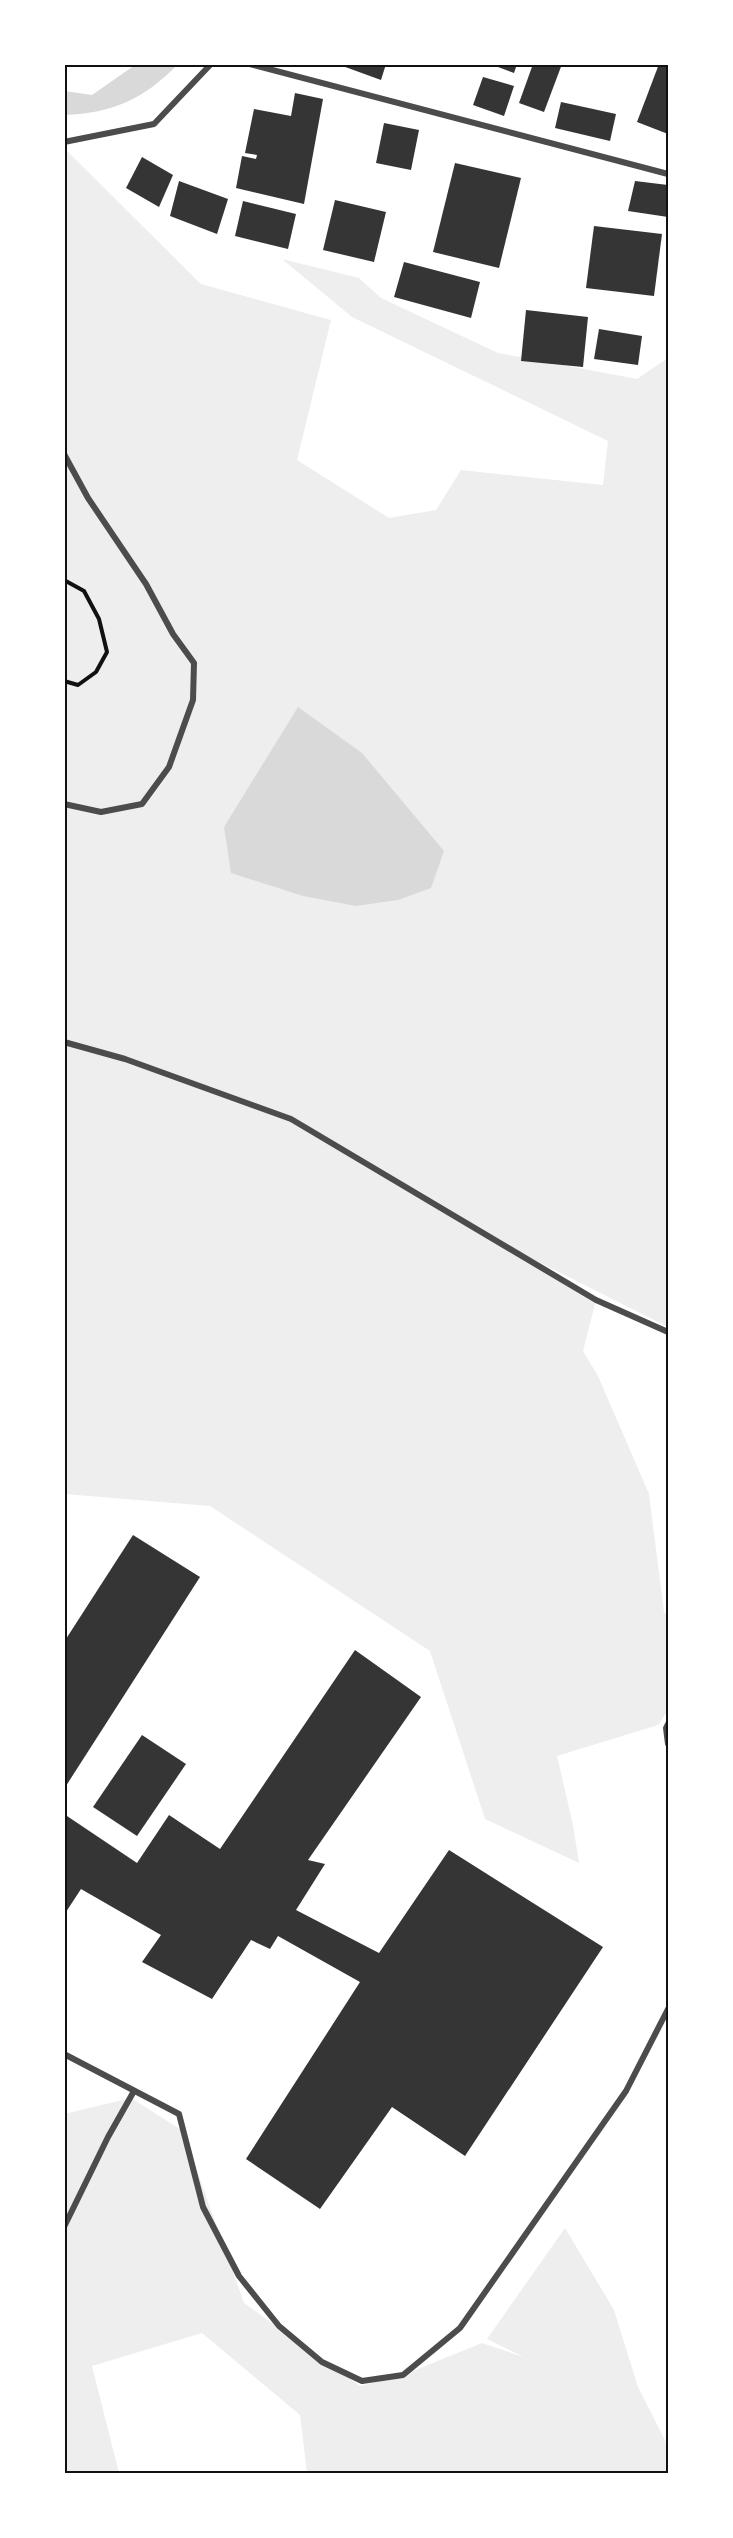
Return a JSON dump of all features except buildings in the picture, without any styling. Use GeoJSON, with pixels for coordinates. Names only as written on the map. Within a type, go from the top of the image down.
{"type":"FeatureCollection","features":[{"type":"Feature","properties":{"kind":"street"},"geometry":{"type":"LineString","coordinates":[[64,142],[154,124],[211,64]]}},
{"type":"Feature","properties":{"kind":"street"},"geometry":{"type":"LineString","coordinates":[[250,64],[669,174]]}},
{"type":"Feature","properties":{"kind":"street"},"geometry":{"type":"LineString","coordinates":[[64,454],[88,498],[146,584],[173,634],[194,663],[193,700],[169,768],[142,804],[98,812],[64,804]]}},
{"type":"Feature","properties":{"kind":"street"},"geometry":{"type":"LineString","coordinates":[[64,1042],[125,1059],[291,1119],[596,1300],[669,1332]]}},
{"type":"Feature","properties":{"kind":"street"},"geometry":{"type":"LineString","coordinates":[[669,1724],[666,1728],[669,1744]]}},
{"type":"Feature","properties":{"kind":"street"},"geometry":{"type":"LineString","coordinates":[[64,2054],[179,2115],[203,2207],[239,2276],[279,2326],[322,2362],[362,2380],[403,2375],[460,2328],[626,2091],[669,2008]]}},
{"type":"Feature","properties":{"kind":"street"},"geometry":{"type":"LineString","coordinates":[[64,2227],[108,2137],[134,2091]]}},
{"type":"Feature","properties":{"kind":"path"},"geometry":{"type":"LineString","coordinates":[[64,580],[84,591],[99,619],[107,652],[96,672],[78,685],[64,681]]}},
{"type":"Feature","properties":{"kind":"shaded area"},"geometry":{"type":"Polygon","coordinates":[[[135,65],[177,65],[152,87],[127,102],[98,111],[65,115],[65,91],[92,95],[135,65]]]}},
{"type":"Feature","properties":{"kind":"shaded area"},"geometry":{"type":"Polygon","coordinates":[[[65,149],[201,284],[331,320],[297,460],[389,518],[436,510],[461,470],[603,485],[608,441],[352,317],[282,259],[359,278],[381,298],[498,353],[637,379],[668,358],[668,1327],[497,1241],[596,1300],[583,1351],[598,1376],[649,1494],[664,1612],[668,1615],[668,1710],[658,1725],[557,1756],[579,1863],[485,1819],[430,1651],[210,1506],[65,1494],[65,149]]]}},
{"type":"Feature","properties":{"kind":"shaded area"},"geometry":{"type":"Polygon","coordinates":[[[298,707],[362,753],[444,851],[431,888],[398,900],[356,906],[303,896],[231,873],[224,827],[298,707]]]}},
{"type":"Feature","properties":{"kind":"shaded area"},"geometry":{"type":"Polygon","coordinates":[[[131,2098],[183,2131],[244,2303],[360,2386],[403,2375],[482,2343],[524,2357],[487,2339],[565,2228],[614,2310],[638,2387],[668,2446],[668,2473],[307,2473],[300,2415],[202,2333],[92,2366],[119,2473],[65,2473],[64,2114],[131,2098]]]}}]}
